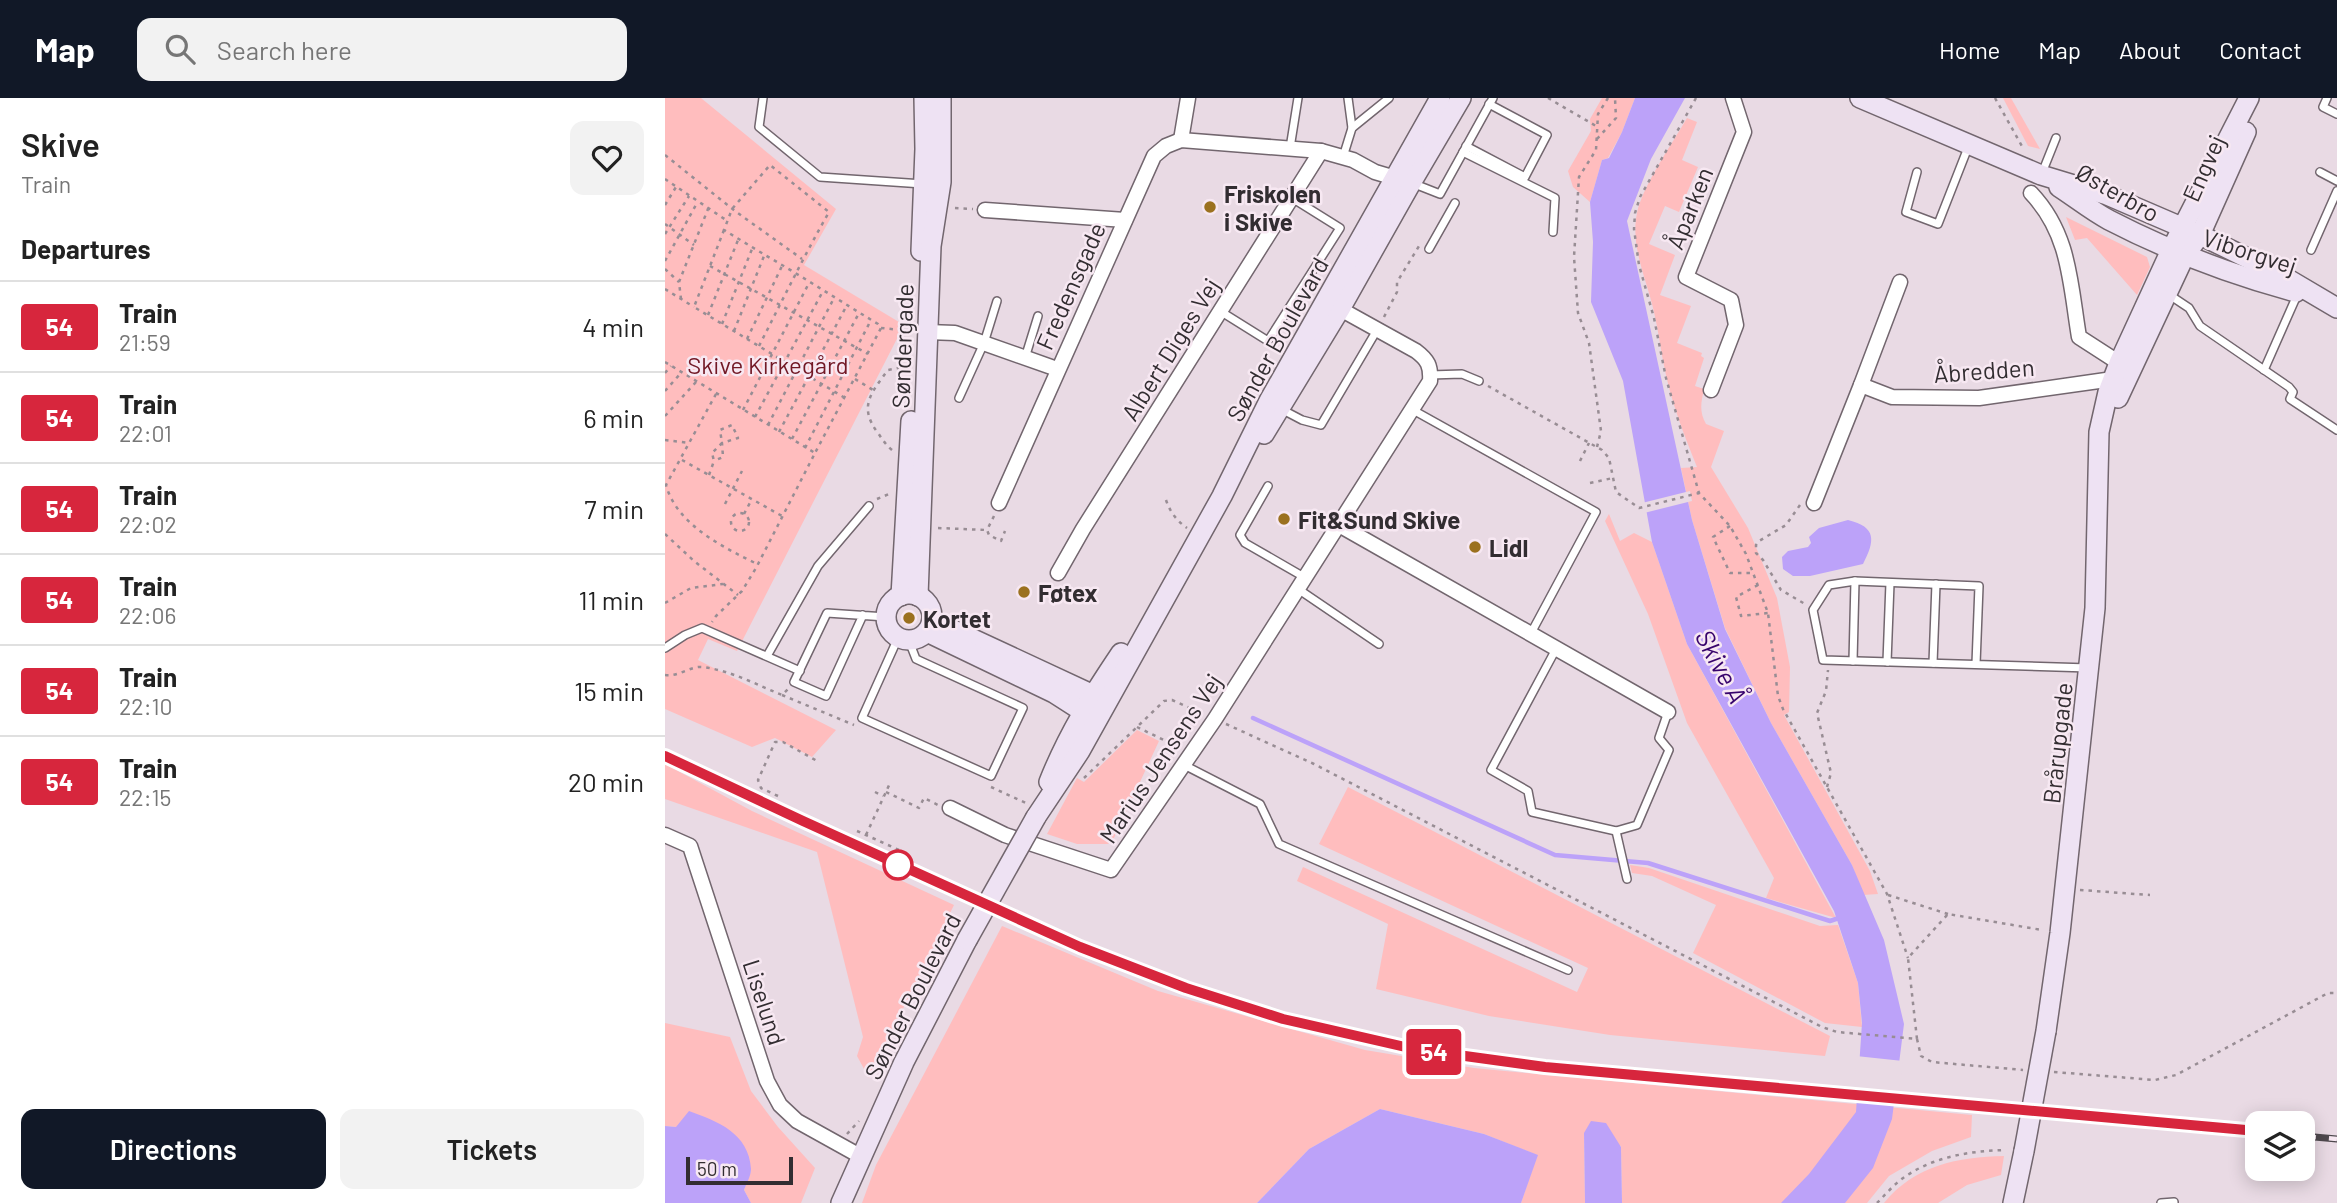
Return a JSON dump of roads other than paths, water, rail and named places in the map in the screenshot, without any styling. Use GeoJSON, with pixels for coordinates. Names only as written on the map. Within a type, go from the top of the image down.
{"type":"FeatureCollection","features":[{"type":"Feature","properties":{"kind":"street","name":"Søndergade"},"geometry":{"type":"LineString","coordinates":[[909,596],[906,489],[916,365],[924,184],[924,98]]}},
{"type":"Feature","properties":{"kind":"street","name":"Søndergade"},"geometry":{"type":"LineString","coordinates":[[909,596],[931,246],[938,207],[942,145],[941,98]]}},
{"type":"Feature","properties":{"kind":"street"},"geometry":{"type":"LineString","coordinates":[[1188,98],[1181,140],[1321,151],[1402,180]]}},
{"type":"Feature","properties":{"kind":"street","name":"Sønder Boulevard"},"geometry":{"type":"LineString","coordinates":[[841,1203],[904,1062],[967,940],[1036,817],[1065,743],[1095,707],[1275,405],[1402,180],[1440,98]]}},
{"type":"Feature","properties":{"kind":"street","name":"Sønder Boulevard"},"geometry":{"type":"LineString","coordinates":[[1402,180],[1461,98]]}},
{"type":"Feature","properties":{"kind":"street","name":"Åparken"},"geometry":{"type":"LineString","coordinates":[[1711,390],[1736,325],[1731,300],[1685,277],[1744,132],[1733,98]]}},
{"type":"Feature","properties":{"kind":"street","name":"Østerbro"},"geometry":{"type":"LineString","coordinates":[[1860,98],[2041,175],[2107,195],[2192,232]]}},
{"type":"Feature","properties":{"kind":"street","name":"Engvej"},"geometry":{"type":"LineString","coordinates":[[2192,232],[2249,98]]}},
{"type":"Feature","properties":{"kind":"street","name":"Engvej"},"geometry":{"type":"LineString","coordinates":[[2178,253],[2192,232],[2261,98]]}},
{"type":"Feature","properties":{"kind":"street","name":"Fredensgade"},"geometry":{"type":"LineString","coordinates":[[999,503],[1154,156],[1166,146],[1181,140]]}},
{"type":"Feature","properties":{"kind":"street","name":"Albert Diges Vej"},"geometry":{"type":"LineString","coordinates":[[1058,573],[1321,151]]}},
{"type":"Feature","properties":{"kind":"street","name":"Østerbro"},"geometry":{"type":"LineString","coordinates":[[2041,175],[2107,219],[2178,253]]}},
{"type":"Feature","properties":{"kind":"street"},"geometry":{"type":"LineString","coordinates":[[2031,193],[2047,210],[2066,254],[2079,337],[2121,371]]}},
{"type":"Feature","properties":{"kind":"street"},"geometry":{"type":"LineString","coordinates":[[985,210],[1125,220]]}},
{"type":"Feature","properties":{"kind":"street","name":"Viborgvej"},"geometry":{"type":"LineString","coordinates":[[2192,232],[2276,272],[2306,294]]}},
{"type":"Feature","properties":{"kind":"street","name":"Viborgvej"},"geometry":{"type":"LineString","coordinates":[[2178,253],[2262,283],[2306,294],[2337,308]]}},
{"type":"Feature","properties":{"kind":"street","name":"Brårupgade"},"geometry":{"type":"LineString","coordinates":[[2121,371],[2168,293],[2178,253]]}},
{"type":"Feature","properties":{"kind":"street","name":"Brårupgade"},"geometry":{"type":"LineString","coordinates":[[2013,1203],[2046,1031],[2065,889],[2095,608],[2099,432],[2121,371],[2178,253]]}},
{"type":"Feature","properties":{"kind":"street"},"geometry":{"type":"LineString","coordinates":[[1814,503],[1901,282]]}},
{"type":"Feature","properties":{"kind":"street"},"geometry":{"type":"LineString","coordinates":[[1333,305],[1427,360],[1430,375]]}},
{"type":"Feature","properties":{"kind":"street"},"geometry":{"type":"LineString","coordinates":[[927,332],[955,333],[1057,369]]}},
{"type":"Feature","properties":{"kind":"street","name":"Åbredden"},"geometry":{"type":"LineString","coordinates":[[1861,385],[1892,397],[1979,398],[2121,371]]}},
{"type":"Feature","properties":{"kind":"street","name":"Marius Jensens Vej"},"geometry":{"type":"LineString","coordinates":[[946,807],[1005,835],[1111,870],[1215,719],[1413,410],[1430,381],[1430,375]]}},
{"type":"Feature","properties":{"kind":"street"},"geometry":{"type":"LineString","coordinates":[[1339,525],[1668,712]]}},
{"type":"Feature","properties":{"kind":"street"},"geometry":{"type":"LineString","coordinates":[[917,633],[929,606],[909,596],[889,605],[886,617],[888,627],[917,633],[1095,707]]}},
{"type":"Feature","properties":{"kind":"street","name":"Liselund"},"geometry":{"type":"LineString","coordinates":[[665,835],[690,846],[767,1081],[780,1105],[797,1121],[860,1156]]}},
{"type":"Feature","properties":{"kind":"lane"},"geometry":{"type":"LineString","coordinates":[[763,98],[759,127],[820,177],[924,184]]}},
{"type":"Feature","properties":{"kind":"lane"},"geometry":{"type":"LineString","coordinates":[[1290,148],[1298,98]]}},
{"type":"Feature","properties":{"kind":"lane"},"geometry":{"type":"LineString","coordinates":[[1343,157],[1352,128],[1348,98]]}},
{"type":"Feature","properties":{"kind":"lane"},"geometry":{"type":"LineString","coordinates":[[1352,128],[1389,98]]}},
{"type":"Feature","properties":{"kind":"lane"},"geometry":{"type":"LineString","coordinates":[[2326,98],[2323,107],[2337,114]]}},
{"type":"Feature","properties":{"kind":"lane"},"geometry":{"type":"LineString","coordinates":[[1402,180],[1440,194],[1491,101],[1548,135],[1525,177],[1465,149]]}},
{"type":"Feature","properties":{"kind":"lane"},"geometry":{"type":"LineString","coordinates":[[2041,175],[2056,138]]}},
{"type":"Feature","properties":{"kind":"lane"},"geometry":{"type":"LineString","coordinates":[[1917,172],[1906,212],[1938,225],[1969,145]]}},
{"type":"Feature","properties":{"kind":"lane"},"geometry":{"type":"LineString","coordinates":[[1465,149],[1555,198],[1553,232]]}},
{"type":"Feature","properties":{"kind":"lane"},"geometry":{"type":"LineString","coordinates":[[2320,172],[2337,181]]}},
{"type":"Feature","properties":{"kind":"lane"},"geometry":{"type":"LineString","coordinates":[[2311,250],[2337,191]]}},
{"type":"Feature","properties":{"kind":"lane"},"geometry":{"type":"LineString","coordinates":[[1220,311],[1268,341],[1340,228],[1292,198]]}},
{"type":"Feature","properties":{"kind":"lane"},"geometry":{"type":"LineString","coordinates":[[1429,249],[1455,203]]}},
{"type":"Feature","properties":{"kind":"lane"},"geometry":{"type":"LineString","coordinates":[[2168,293],[2189,308],[2200,326],[2293,392],[2290,399],[2337,430]]}},
{"type":"Feature","properties":{"kind":"lane"},"geometry":{"type":"LineString","coordinates":[[2264,370],[2306,294]]}},
{"type":"Feature","properties":{"kind":"lane"},"geometry":{"type":"LineString","coordinates":[[959,398],[984,343],[997,301]]}},
{"type":"Feature","properties":{"kind":"lane"},"geometry":{"type":"LineString","coordinates":[[1025,358],[1038,316]]}},
{"type":"Feature","properties":{"kind":"lane"},"geometry":{"type":"LineString","coordinates":[[1275,405],[1302,420],[1321,425],[1377,330]]}},
{"type":"Feature","properties":{"kind":"lane"},"geometry":{"type":"LineString","coordinates":[[1430,375],[1462,374],[1479,381]]}},
{"type":"Feature","properties":{"kind":"lane"},"geometry":{"type":"LineString","coordinates":[[1413,410],[1596,512],[1530,635]]}},
{"type":"Feature","properties":{"kind":"lane"},"geometry":{"type":"LineString","coordinates":[[1268,486],[1240,535],[1245,543],[1379,644]]}},
{"type":"Feature","properties":{"kind":"lane"},"geometry":{"type":"LineString","coordinates":[[767,656],[818,566],[869,506]]}},
{"type":"Feature","properties":{"kind":"lane"},"geometry":{"type":"LineString","coordinates":[[1976,664],[1979,586],[1854,581],[1829,585],[1813,610],[1823,660],[2089,668]]}},
{"type":"Feature","properties":{"kind":"lane"},"geometry":{"type":"LineString","coordinates":[[1853,661],[1854,581]]}},
{"type":"Feature","properties":{"kind":"lane"},"geometry":{"type":"LineString","coordinates":[[1887,662],[1890,583]]}},
{"type":"Feature","properties":{"kind":"lane"},"geometry":{"type":"LineString","coordinates":[[1933,663],[1936,584]]}},
{"type":"Feature","properties":{"kind":"lane"},"geometry":{"type":"LineString","coordinates":[[863,615],[826,696],[795,682],[827,613],[863,615],[886,617]]}},
{"type":"Feature","properties":{"kind":"lane"},"geometry":{"type":"LineString","coordinates":[[665,648],[695,629],[702,628],[800,671]]}},
{"type":"Feature","properties":{"kind":"lane"},"geometry":{"type":"LineString","coordinates":[[917,633],[916,659],[1023,708],[991,776],[862,718],[917,633]]}},
{"type":"Feature","properties":{"kind":"lane"},"geometry":{"type":"LineString","coordinates":[[1556,649],[1491,770],[1528,792],[1532,812],[1616,831],[1637,825],[1668,750],[1659,738],[1668,712]]}},
{"type":"Feature","properties":{"kind":"lane"},"geometry":{"type":"LineString","coordinates":[[1188,759],[1260,804],[1279,844],[1568,970]]}},
{"type":"Feature","properties":{"kind":"lane"},"geometry":{"type":"LineString","coordinates":[[1616,831],[1627,879]]}},
{"type":"Feature","properties":{"kind":"lane"},"geometry":{"type":"LineString","coordinates":[[2161,1203],[2174,1202]]}},
{"type":"Feature","properties":{"kind":"water","name":"Skive Å"},"geometry":{"type":"Polygon","coordinates":[[[1635,98],[1685,98],[1651,159],[1627,221],[1692,520],[1725,629],[1771,723],[1852,865],[1884,940],[1904,1024],[1892,1119],[1873,1168],[1845,1203],[1781,1203],[1809,1174],[1856,1112],[1862,1023],[1858,983],[1834,911],[1687,644],[1652,542],[1623,381],[1591,302],[1593,242],[1590,202],[1602,160],[1609,158],[1635,98]]]}},
{"type":"Feature","properties":{"kind":"water"},"geometry":{"type":"Polygon","coordinates":[[[1848,520],[1864,527],[1871,536],[1870,548],[1863,564],[1810,576],[1793,576],[1783,569],[1782,557],[1788,551],[1808,547],[1811,543],[1809,537],[1819,528],[1848,520]]]}},
{"type":"Feature","properties":{"kind":"water"},"geometry":{"type":"Polygon","coordinates":[[[1380,1109],[1484,1134],[1538,1155],[1521,1203],[1257,1203],[1309,1149],[1380,1109]]]}},
{"type":"Feature","properties":{"kind":"water"},"geometry":{"type":"Polygon","coordinates":[[[689,1111],[720,1124],[738,1137],[749,1157],[751,1169],[744,1190],[751,1203],[665,1203],[665,1126],[676,1127],[689,1111]]]}},
{"type":"Feature","properties":{"kind":"water"},"geometry":{"type":"Polygon","coordinates":[[[1591,1121],[1606,1123],[1621,1147],[1622,1203],[1585,1203],[1584,1133],[1591,1121]]]}},
{"type":"Feature","properties":{"kind":"waterway"},"geometry":{"type":"LineString","coordinates":[[1253,718],[1555,855],[1648,863],[1830,921],[1839,918]]}},
{"type":"Feature","properties":{"kind":"railway"},"geometry":{"type":"LineString","coordinates":[[665,756],[1080,947],[1186,988],[1283,1019],[1414,1049],[1545,1067],[2245,1130]]}},
{"type":"Feature","properties":{"kind":"railway"},"geometry":{"type":"LineString","coordinates":[[2315,1137],[2337,1139]]}},
{"type":"Feature","properties":{"kind":"train","name":"54"},"geometry":{"type":"LineString","coordinates":[[665,756],[1080,947],[1186,988],[1283,1019],[1414,1049],[1545,1067],[2245,1130]]}},
{"type":"Feature","properties":{"kind":"place","name":"Friskolen i Skive"},"geometry":{"type":"Point","coordinates":[1210,207]}},
{"type":"Feature","properties":{"kind":"place","name":"Fit&Sund Skive"},"geometry":{"type":"Point","coordinates":[1284,519]}},
{"type":"Feature","properties":{"kind":"place","name":"Lidl"},"geometry":{"type":"Point","coordinates":[1475,547]}},
{"type":"Feature","properties":{"kind":"place","name":"Føtex"},"geometry":{"type":"Point","coordinates":[1024,592]}},
{"type":"Feature","properties":{"kind":"place","name":"Kortet"},"geometry":{"type":"Point","coordinates":[909,618]}},
{"type":"Feature","properties":{"kind":"park label","name":"Skive Kirkegård"},"geometry":{"type":"Point","coordinates":[768,364]}}]}
